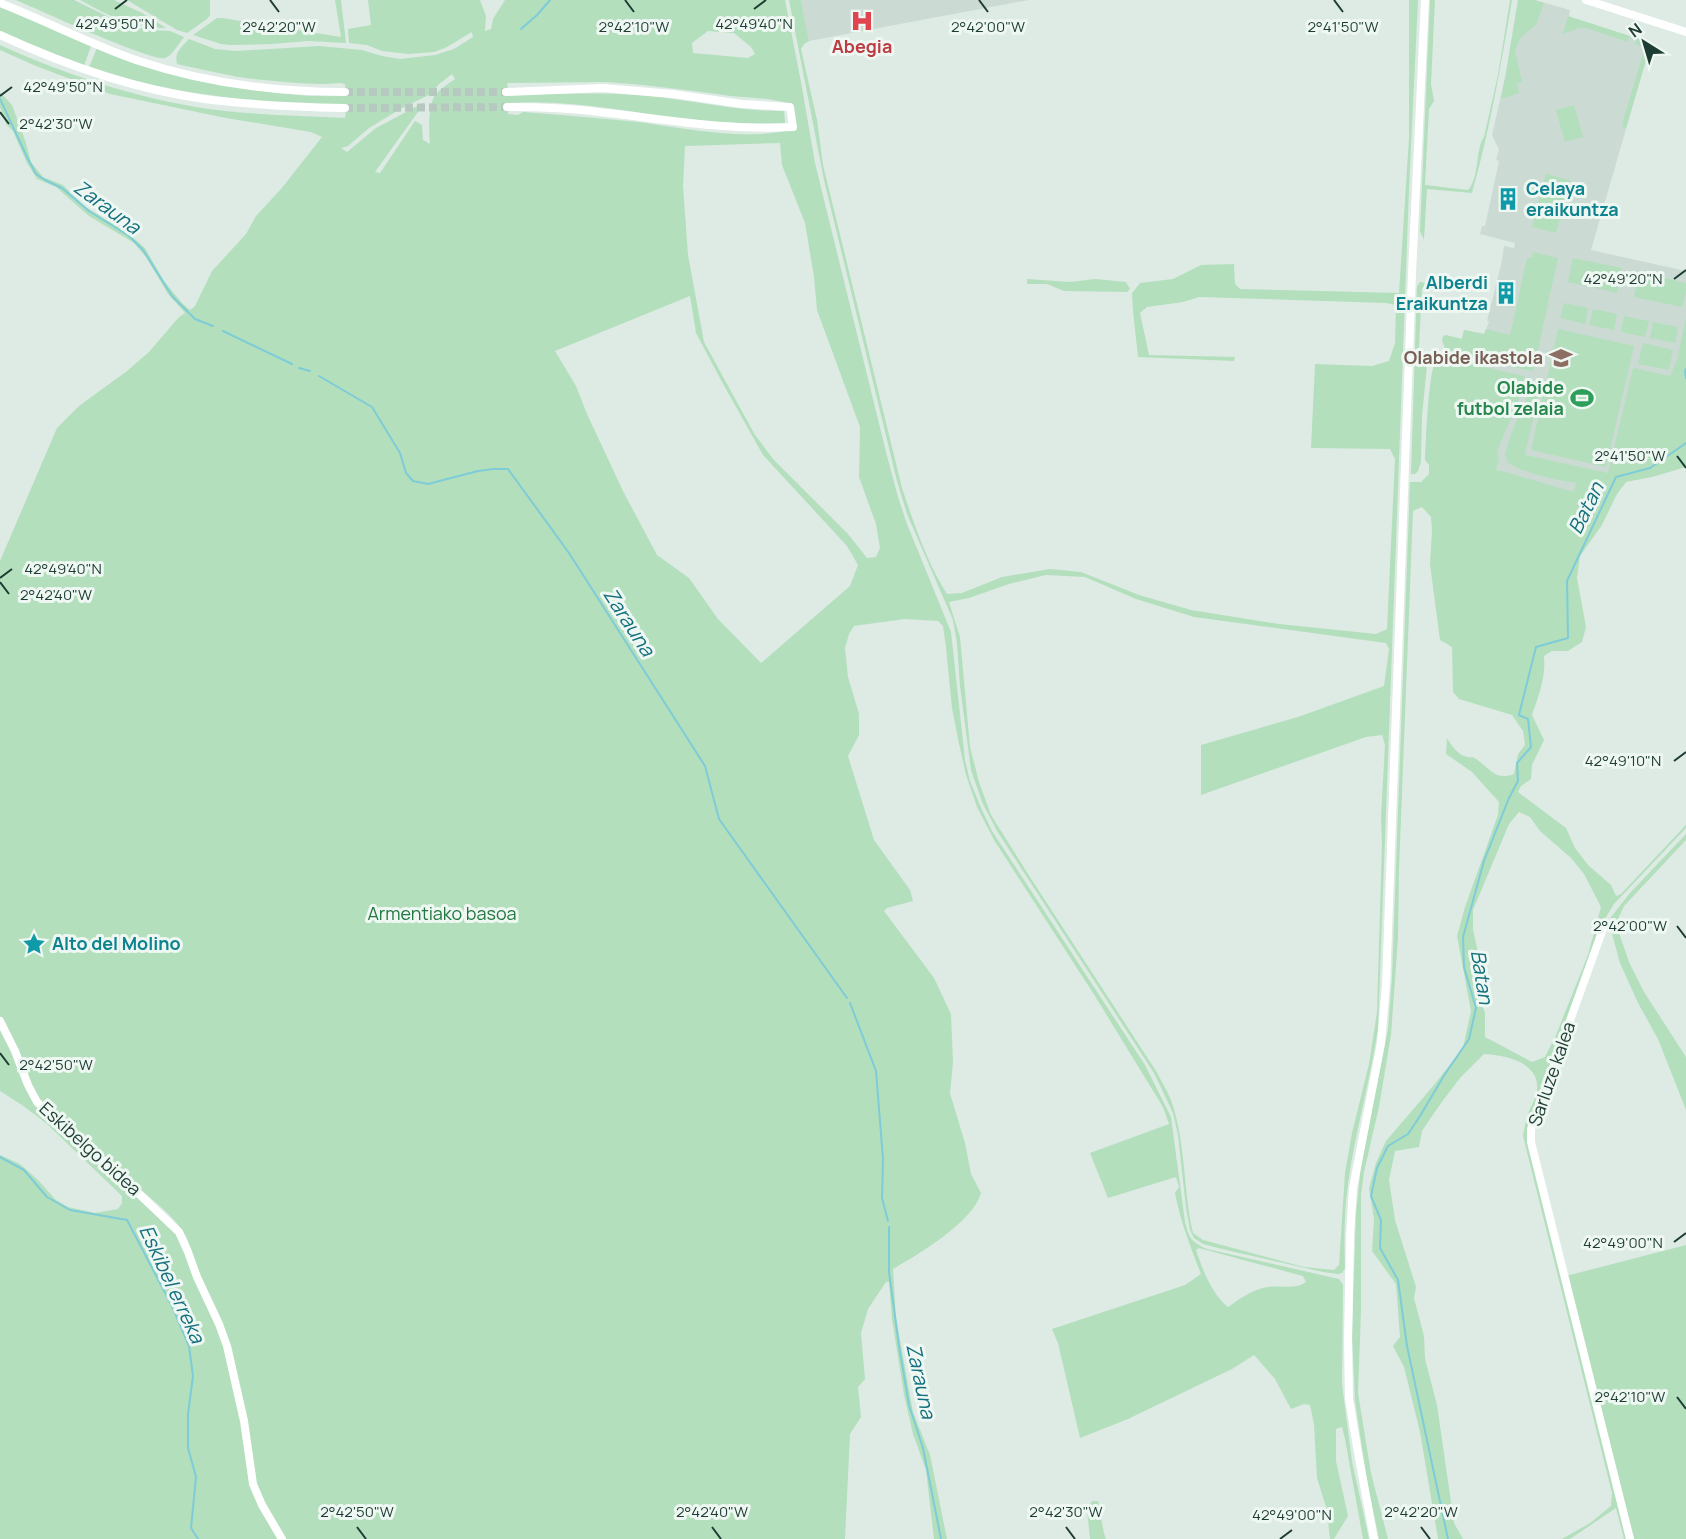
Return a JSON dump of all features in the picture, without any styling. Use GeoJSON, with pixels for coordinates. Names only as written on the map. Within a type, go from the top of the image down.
{"type":"FeatureCollection","features":[{"type":"Feature","properties":{"kind":"street"},"geometry":{"type":"LineString","coordinates":[[1374,1539],[1349,1399],[1350,1236],[1353,1188],[1381,1042],[1386,985],[1412,273],[1425,0]]}},
{"type":"Feature","properties":{"kind":"street"},"geometry":{"type":"LineString","coordinates":[[1586,0],[1686,32]]}},
{"type":"Feature","properties":{"kind":"street"},"geometry":{"type":"LineString","coordinates":[[0,3],[95,44],[164,68],[217,81],[276,90],[345,92]]}},
{"type":"Feature","properties":{"kind":"street"},"geometry":{"type":"LineString","coordinates":[[0,35],[85,69],[156,90],[202,99],[257,105],[345,108]]}},
{"type":"Feature","properties":{"kind":"street"},"geometry":{"type":"LineString","coordinates":[[506,92],[603,88],[673,94],[742,104],[790,107],[793,127],[718,126],[565,108],[507,107]]}},
{"type":"Feature","properties":{"kind":"street","name":"Sarluze kalea"},"geometry":{"type":"LineString","coordinates":[[1604,926],[1531,1129],[1531,1142],[1630,1539]]}},
{"type":"Feature","properties":{"kind":"street","name":"Eskibelgo bidea"},"geometry":{"type":"LineString","coordinates":[[0,1021],[37,1102],[179,1232],[227,1346],[244,1421],[253,1484],[262,1505],[282,1539]]}},
{"type":"Feature","properties":{"kind":"shaded area","name":"Abegia"},"geometry":{"type":"Polygon","coordinates":[[[801,0],[1029,0],[809,41],[801,0]]]}},
{"type":"Feature","properties":{"kind":"shaded area","name":"Olabide ikastola"},"geometry":{"type":"Polygon","coordinates":[[[1518,0],[1535,0],[1570,10],[1569,17],[1651,43],[1591,250],[1686,271],[1686,353],[1668,379],[1548,612],[1443,357],[1447,340],[1461,343],[1464,330],[1484,334],[1489,322],[1487,321],[1504,246],[1514,248],[1515,243],[1480,234],[1482,226],[1485,226],[1499,161],[1496,160],[1499,150],[1492,135],[1506,73],[1518,0]]]}},
{"type":"Feature","properties":{"kind":"green space"},"geometry":{"type":"Polygon","coordinates":[[[16,0],[74,0],[123,24],[148,30],[170,31],[184,37],[168,57],[156,57],[118,44],[16,0]]]}},
{"type":"Feature","properties":{"kind":"green space"},"geometry":{"type":"Polygon","coordinates":[[[80,0],[114,0],[142,13],[166,28],[142,26],[121,20],[80,0]]]}},
{"type":"Feature","properties":{"kind":"green space"},"geometry":{"type":"Polygon","coordinates":[[[127,0],[210,0],[210,15],[187,33],[177,30],[127,0]]]}},
{"type":"Feature","properties":{"kind":"green space"},"geometry":{"type":"Polygon","coordinates":[[[335,0],[341,0],[346,43],[308,41],[231,45],[193,35],[217,18],[222,18],[341,37],[335,0]]]}},
{"type":"Feature","properties":{"kind":"green space","name":"Armentiako basoa"},"geometry":{"type":"Polygon","coordinates":[[[368,0],[480,0],[486,16],[485,31],[491,29],[493,19],[505,0],[785,0],[815,163],[887,456],[907,524],[951,632],[965,760],[970,781],[992,831],[1145,1065],[1171,1117],[1185,1222],[1192,1239],[1207,1249],[1339,1279],[1343,1285],[1342,1384],[1352,1461],[1369,1539],[1363,1539],[1342,1427],[1336,1429],[1336,1461],[1348,1516],[1334,1539],[1330,1539],[1327,1510],[1317,1478],[1314,1424],[1310,1405],[1304,1404],[1291,1409],[1275,1379],[1254,1355],[1232,1369],[1128,1419],[1080,1438],[1058,1343],[1052,1329],[1185,1285],[1201,1274],[1180,1214],[1175,1193],[1179,1187],[1176,1177],[1108,1198],[1090,1153],[1169,1124],[1163,1107],[1095,996],[994,840],[977,807],[966,775],[952,708],[943,626],[938,621],[905,619],[854,626],[849,634],[845,648],[848,677],[859,714],[859,735],[848,756],[874,840],[910,890],[913,901],[887,908],[884,911],[934,978],[951,1014],[953,1062],[950,1093],[965,1143],[971,1174],[981,1193],[968,1215],[956,1226],[930,1246],[893,1269],[896,1318],[913,1412],[930,1455],[947,1539],[934,1539],[926,1470],[913,1434],[904,1395],[892,1319],[889,1282],[886,1282],[868,1309],[861,1333],[865,1379],[858,1387],[861,1417],[850,1434],[845,1539],[0,1539],[0,1155],[20,1164],[56,1200],[68,1207],[95,1213],[118,1209],[122,1203],[122,1196],[46,1123],[0,1091],[0,561],[57,428],[79,406],[149,352],[185,313],[168,294],[146,257],[134,243],[89,216],[56,187],[37,179],[13,131],[6,124],[0,107],[0,92],[12,105],[31,162],[43,177],[63,185],[84,206],[129,234],[145,248],[164,281],[190,310],[195,306],[212,271],[246,234],[256,216],[281,189],[322,137],[311,132],[226,118],[110,94],[0,50],[0,45],[54,68],[138,95],[225,111],[345,118],[346,110],[184,91],[120,77],[89,67],[97,48],[276,93],[310,96],[346,95],[345,84],[294,83],[237,77],[177,64],[177,56],[179,50],[189,39],[215,49],[236,51],[319,46],[362,50],[400,59],[435,55],[454,49],[473,37],[472,32],[434,52],[408,54],[382,51],[367,45],[349,43],[348,29],[371,25],[368,0]],[[708,31],[692,43],[693,53],[748,58],[755,54],[751,47],[734,33],[708,31]],[[452,74],[438,85],[433,93],[402,108],[369,128],[348,146],[341,148],[347,152],[376,128],[425,102],[375,172],[380,173],[415,121],[422,125],[423,140],[430,144],[431,104],[437,93],[455,79],[452,74]],[[607,82],[507,83],[509,95],[647,96],[750,110],[784,111],[785,123],[702,121],[581,105],[533,102],[509,103],[508,114],[518,115],[523,112],[594,118],[737,134],[776,133],[793,129],[791,104],[768,99],[607,82]],[[780,143],[685,146],[683,186],[688,255],[704,342],[755,435],[774,460],[848,534],[867,558],[876,557],[880,548],[876,524],[859,477],[860,427],[817,310],[805,223],[782,165],[780,143]],[[690,296],[555,351],[576,386],[623,491],[657,555],[689,578],[718,619],[761,663],[850,586],[858,565],[847,546],[763,455],[696,333],[690,296]],[[132,1182],[173,1229],[193,1259],[188,1241],[178,1224],[132,1182]],[[1199,1248],[1196,1250],[1217,1296],[1228,1307],[1257,1290],[1268,1287],[1293,1287],[1306,1282],[1303,1276],[1199,1248]]]}},
{"type":"Feature","properties":{"kind":"green space"},"geometry":{"type":"Polygon","coordinates":[[[789,0],[801,0],[809,41],[801,49],[817,120],[823,165],[902,488],[927,556],[947,594],[962,593],[1002,577],[1050,569],[1081,572],[1139,595],[1191,610],[1279,624],[1376,634],[1387,629],[1395,459],[1390,449],[1311,448],[1315,364],[1372,366],[1389,361],[1395,343],[1396,305],[1199,297],[1183,302],[1147,307],[1140,313],[1149,355],[1235,357],[1234,361],[1138,357],[1132,293],[1140,283],[1173,279],[1201,265],[1234,264],[1235,284],[1240,289],[1399,293],[1409,138],[1409,0],[1418,0],[1378,1029],[1348,1184],[1345,1268],[1342,1273],[1323,1272],[1222,1249],[1203,1244],[1194,1238],[1190,1230],[1186,1208],[1178,1135],[1173,1113],[1154,1073],[997,831],[982,802],[971,770],[953,620],[907,514],[897,481],[824,180],[789,0]],[[1046,575],[949,602],[960,637],[970,747],[979,782],[991,815],[1156,1071],[1169,1096],[1176,1116],[1182,1149],[1193,1233],[1203,1240],[1304,1267],[1334,1270],[1339,1265],[1345,1173],[1369,1064],[1377,1012],[1381,817],[1385,745],[1382,735],[1366,737],[1201,795],[1201,745],[1298,717],[1384,686],[1389,649],[1386,643],[1194,617],[1136,599],[1085,577],[1046,575]]]}},
{"type":"Feature","properties":{"kind":"green space"},"geometry":{"type":"Polygon","coordinates":[[[1430,0],[1435,0],[1431,84],[1434,101],[1429,109],[1425,185],[1468,190],[1474,178],[1479,149],[1484,137],[1498,75],[1510,0],[1512,0],[1490,121],[1472,193],[1427,189],[1424,240],[1420,231],[1430,0]]]}},
{"type":"Feature","properties":{"kind":"green space"},"geometry":{"type":"Polygon","coordinates":[[[1518,0],[1535,0],[1544,3],[1536,25],[1521,37],[1515,50],[1522,82],[1517,84],[1519,93],[1501,99],[1506,73],[1518,0]]]}},
{"type":"Feature","properties":{"kind":"green space"},"geometry":{"type":"Polygon","coordinates":[[[0,6],[91,46],[84,66],[0,32],[0,6]]]}},
{"type":"Feature","properties":{"kind":"green space"},"geometry":{"type":"Polygon","coordinates":[[[1568,16],[1630,36],[1628,42],[1586,28],[1563,34],[1568,16]]]}},
{"type":"Feature","properties":{"kind":"green space"},"geometry":{"type":"Polygon","coordinates":[[[1637,38],[1651,43],[1626,128],[1622,127],[1623,121],[1645,47],[1635,44],[1637,38]]]}},
{"type":"Feature","properties":{"kind":"green space"},"geometry":{"type":"Polygon","coordinates":[[[1574,105],[1583,137],[1565,142],[1556,110],[1574,105]]]}},
{"type":"Feature","properties":{"kind":"green space"},"geometry":{"type":"Polygon","coordinates":[[[1546,174],[1570,180],[1556,233],[1532,227],[1546,174]]]}},
{"type":"Feature","properties":{"kind":"green space"},"geometry":{"type":"Polygon","coordinates":[[[1533,252],[1558,258],[1532,371],[1455,355],[1445,349],[1443,336],[1462,339],[1464,330],[1484,334],[1486,329],[1510,335],[1527,258],[1532,258],[1533,252]]]}},
{"type":"Feature","properties":{"kind":"green space"},"geometry":{"type":"Polygon","coordinates":[[[1573,258],[1622,268],[1617,293],[1568,282],[1573,258]]]}},
{"type":"Feature","properties":{"kind":"green space"},"geometry":{"type":"Polygon","coordinates":[[[1639,272],[1686,283],[1682,307],[1634,297],[1639,272]]]}},
{"type":"Feature","properties":{"kind":"green space"},"geometry":{"type":"Polygon","coordinates":[[[1027,279],[1070,282],[1095,279],[1126,282],[1130,289],[1127,292],[1064,291],[1047,284],[1027,284],[1027,279]]]}},
{"type":"Feature","properties":{"kind":"green space"},"geometry":{"type":"Polygon","coordinates":[[[1420,282],[1426,283],[1422,289],[1418,365],[1427,366],[1422,416],[1421,462],[1418,471],[1411,474],[1417,286],[1420,282]]]}},
{"type":"Feature","properties":{"kind":"green space"},"geometry":{"type":"Polygon","coordinates":[[[1564,303],[1588,308],[1585,324],[1560,318],[1564,303]]]}},
{"type":"Feature","properties":{"kind":"green space"},"geometry":{"type":"Polygon","coordinates":[[[1593,309],[1617,314],[1614,330],[1589,325],[1593,309]]]}},
{"type":"Feature","properties":{"kind":"green space"},"geometry":{"type":"Polygon","coordinates":[[[1624,316],[1649,321],[1645,337],[1621,332],[1624,316]]]}},
{"type":"Feature","properties":{"kind":"green space"},"geometry":{"type":"Polygon","coordinates":[[[1686,318],[1686,467],[1626,482],[1617,494],[1602,525],[1580,556],[1577,578],[1586,627],[1582,642],[1568,651],[1552,651],[1544,656],[1543,679],[1532,715],[1544,740],[1532,765],[1531,779],[1521,786],[1518,792],[1566,828],[1575,848],[1588,865],[1611,885],[1616,896],[1621,894],[1686,825],[1686,828],[1614,904],[1603,922],[1529,1126],[1627,1539],[1624,1539],[1616,1508],[1570,1539],[1562,1539],[1590,1523],[1611,1506],[1612,1493],[1523,1136],[1537,1090],[1533,1073],[1527,1067],[1511,1058],[1484,1054],[1460,1078],[1441,1103],[1422,1131],[1419,1147],[1395,1151],[1389,1180],[1395,1220],[1416,1287],[1414,1298],[1424,1336],[1425,1359],[1437,1405],[1454,1523],[1463,1539],[1438,1539],[1420,1432],[1404,1367],[1393,1346],[1400,1337],[1396,1284],[1372,1251],[1374,1219],[1369,1188],[1376,1163],[1386,1141],[1463,1048],[1471,1011],[1457,936],[1498,815],[1499,802],[1472,772],[1446,754],[1447,738],[1460,754],[1473,758],[1502,776],[1514,774],[1518,754],[1525,745],[1523,731],[1512,715],[1459,699],[1453,692],[1452,647],[1440,640],[1430,564],[1431,517],[1422,507],[1413,511],[1398,938],[1391,1035],[1361,1195],[1358,1393],[1371,1473],[1388,1539],[1379,1539],[1367,1481],[1355,1401],[1352,1334],[1356,1213],[1361,1166],[1388,1029],[1392,977],[1410,482],[1421,482],[1429,474],[1429,465],[1425,460],[1432,371],[1435,360],[1441,354],[1524,376],[1526,383],[1497,451],[1499,460],[1497,471],[1574,492],[1576,483],[1533,474],[1508,463],[1505,454],[1511,434],[1533,383],[1542,380],[1525,455],[1608,473],[1633,368],[1670,376],[1677,360],[1686,318]],[[1519,812],[1509,824],[1473,910],[1473,930],[1480,961],[1480,999],[1485,1013],[1485,1037],[1532,1062],[1545,1057],[1556,1035],[1588,955],[1601,907],[1584,874],[1571,858],[1540,831],[1530,817],[1519,812]]]}},
{"type":"Feature","properties":{"kind":"green space"},"geometry":{"type":"Polygon","coordinates":[[[1653,322],[1678,327],[1675,343],[1650,338],[1653,322]]]}},
{"type":"Feature","properties":{"kind":"green space","name":"Olabide futbol zelaia"},"geometry":{"type":"Polygon","coordinates":[[[1558,329],[1634,346],[1606,467],[1531,450],[1558,329]]]}},
{"type":"Feature","properties":{"kind":"green space"},"geometry":{"type":"Polygon","coordinates":[[[1643,343],[1673,350],[1669,370],[1638,364],[1643,343]]]}},
{"type":"Feature","properties":{"kind":"green space"},"geometry":{"type":"Polygon","coordinates":[[[1686,834],[1686,840],[1624,906],[1618,919],[1619,933],[1629,962],[1644,992],[1686,1057],[1686,1110],[1658,1039],[1620,963],[1610,926],[1611,917],[1630,893],[1686,834]]]}},
{"type":"Feature","properties":{"kind":"green space"},"geometry":{"type":"Polygon","coordinates":[[[1686,1245],[1686,1539],[1634,1539],[1566,1276],[1686,1245]]]}},
{"type":"Feature","properties":{"kind":"green space"},"geometry":{"type":"Polygon","coordinates":[[[1092,1501],[1098,1501],[1106,1539],[1090,1539],[1087,1509],[1092,1501]]]}},
{"type":"Feature","properties":{"kind":"waterway"},"geometry":{"type":"LineString","coordinates":[[521,29],[550,0]]}},
{"type":"Feature","properties":{"kind":"waterway","name":"Zarauna"},"geometry":{"type":"LineString","coordinates":[[0,99],[36,174],[62,188],[89,211],[129,236],[143,250],[172,296],[195,319],[213,326]]}},
{"type":"Feature","properties":{"kind":"waterway","name":"Zarauna"},"geometry":{"type":"LineString","coordinates":[[223,331],[292,364]]}},
{"type":"Feature","properties":{"kind":"waterway","name":"Zarauna"},"geometry":{"type":"LineString","coordinates":[[299,368],[310,371]]}},
{"type":"Feature","properties":{"kind":"waterway","name":"Batan"},"geometry":{"type":"LineString","coordinates":[[1686,369],[1686,378]]}},
{"type":"Feature","properties":{"kind":"waterway","name":"Zarauna"},"geometry":{"type":"LineString","coordinates":[[319,376],[372,407],[400,453],[406,473],[413,481],[428,484],[478,471],[508,469],[569,553],[705,766],[719,819],[847,998]]}},
{"type":"Feature","properties":{"kind":"waterway","name":"Batan"},"geometry":{"type":"LineString","coordinates":[[1448,1539],[1407,1346],[1398,1280],[1380,1248],[1381,1220],[1371,1196],[1377,1168],[1388,1146],[1408,1134],[1469,1039],[1476,1008],[1464,967],[1463,937],[1484,861],[1518,781],[1517,763],[1531,747],[1528,719],[1519,715],[1536,647],[1568,638],[1567,581],[1616,477],[1650,468],[1686,443]]}},
{"type":"Feature","properties":{"kind":"waterway","name":"Zarauna"},"geometry":{"type":"LineString","coordinates":[[850,1003],[876,1071],[883,1159],[882,1198],[888,1221]]}},
{"type":"Feature","properties":{"kind":"waterway","name":"Eskibel erreka"},"geometry":{"type":"LineString","coordinates":[[0,1157],[24,1170],[47,1197],[70,1210],[127,1220],[172,1306],[189,1346],[193,1376],[188,1414],[188,1448],[196,1477],[191,1528],[198,1539]]}},
{"type":"Feature","properties":{"kind":"waterway","name":"Zarauna"},"geometry":{"type":"LineString","coordinates":[[889,1227],[889,1272],[899,1346],[909,1405],[923,1448],[941,1539]]}},
{"type":"Feature","properties":{"kind":"tunnel"},"geometry":{"type":"LineString","coordinates":[[345,92],[506,92]]}},
{"type":"Feature","properties":{"kind":"tunnel"},"geometry":{"type":"LineString","coordinates":[[345,108],[507,107]]}},
{"type":"Feature","properties":{"kind":"place","name":"Abegia"},"geometry":{"type":"Point","coordinates":[862,21]}},
{"type":"Feature","properties":{"kind":"place","name":"Celaya eraikuntza"},"geometry":{"type":"Point","coordinates":[1508,199]}},
{"type":"Feature","properties":{"kind":"place","name":"Alberdi Eraikuntza"},"geometry":{"type":"Point","coordinates":[1506,293]}},
{"type":"Feature","properties":{"kind":"place","name":"Olabide ikastola"},"geometry":{"type":"Point","coordinates":[1561,358]}},
{"type":"Feature","properties":{"kind":"place","name":"Olabide futbol zelaia"},"geometry":{"type":"Point","coordinates":[1582,398]}},
{"type":"Feature","properties":{"kind":"place","name":"Alto del Molino"},"geometry":{"type":"Point","coordinates":[34,944]}}]}
